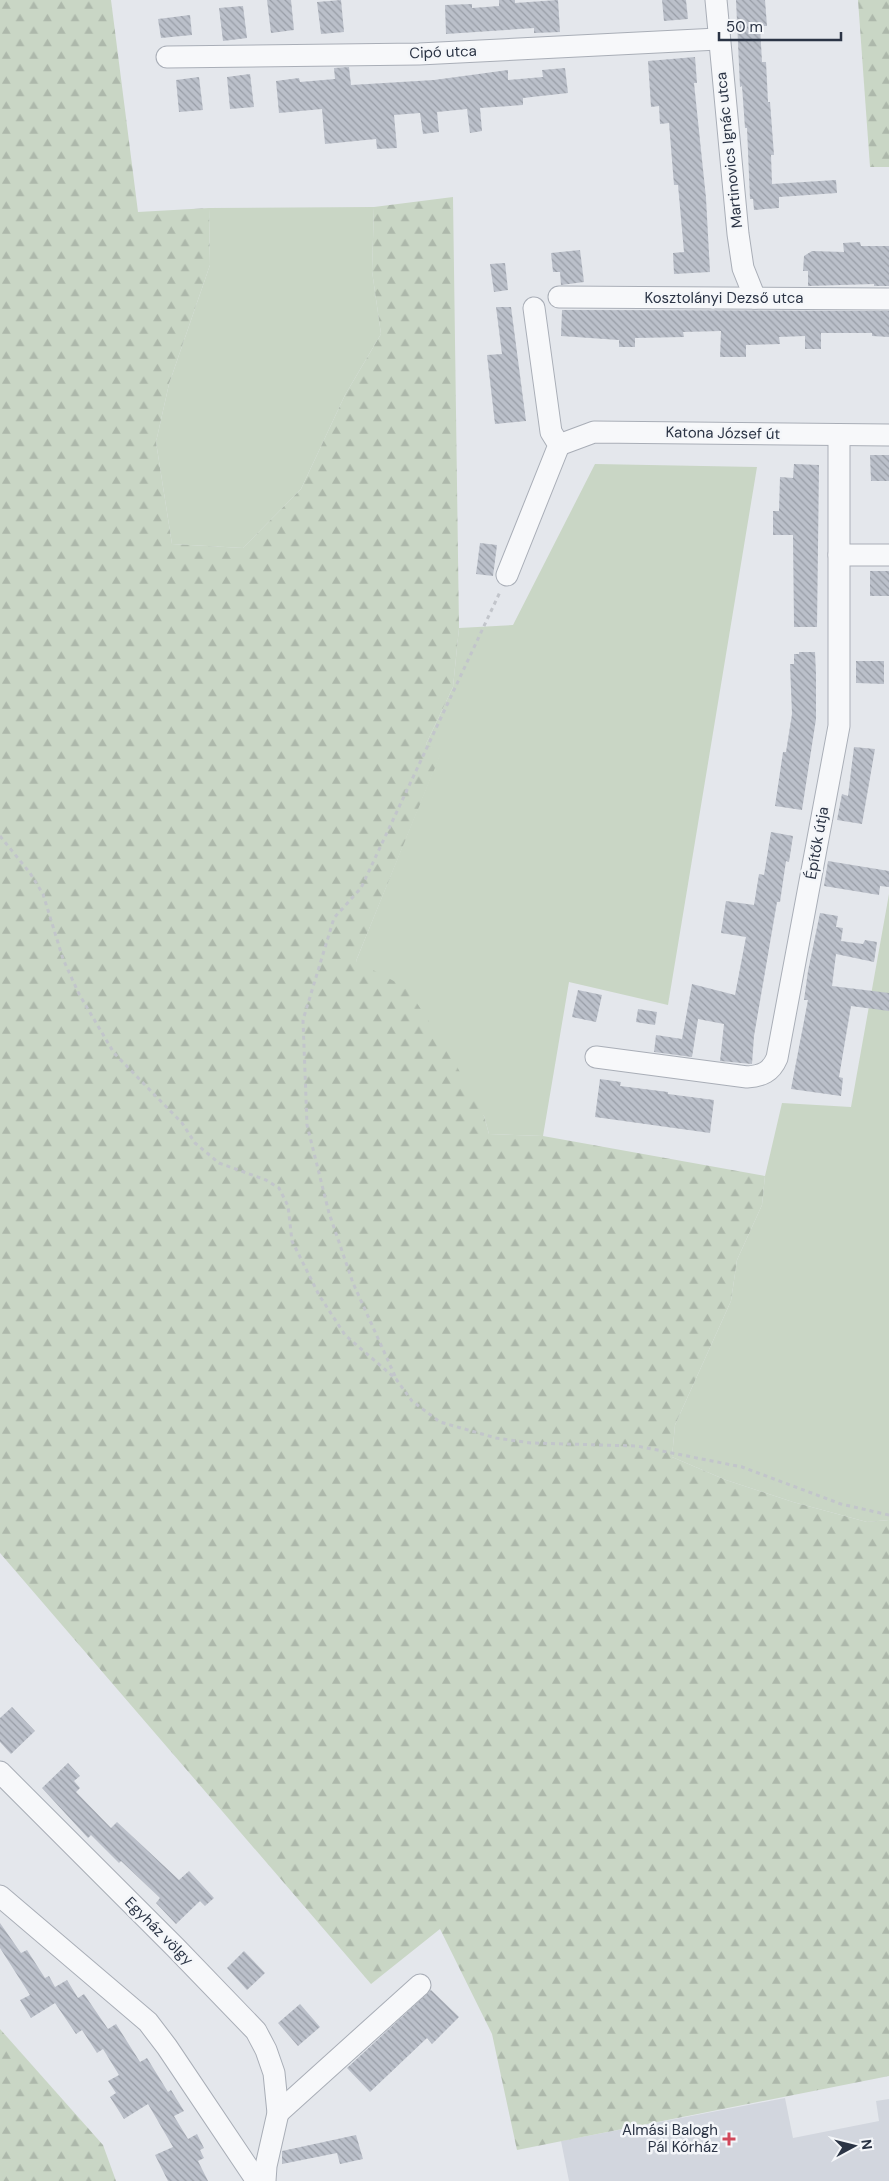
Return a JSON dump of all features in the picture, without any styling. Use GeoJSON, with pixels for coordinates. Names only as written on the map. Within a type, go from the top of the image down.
{"type":"FeatureCollection","features":[{"type":"Feature","properties":{"kind":"street","name":"Martinovics Ignác utca"},"geometry":{"type":"LineString","coordinates":[[716,0],[718,39],[738,234],[743,268],[755,298]]}},
{"type":"Feature","properties":{"kind":"street","name":"Cipó utca"},"geometry":{"type":"LineString","coordinates":[[167,57],[419,54],[718,39]]}},
{"type":"Feature","properties":{"kind":"street","name":"Kosztolányi Dezső utca"},"geometry":{"type":"LineString","coordinates":[[559,297],[889,299]]}},
{"type":"Feature","properties":{"kind":"street"},"geometry":{"type":"LineString","coordinates":[[507,575],[559,446],[551,432],[534,308]]}},
{"type":"Feature","properties":{"kind":"street","name":"Katona József út"},"geometry":{"type":"LineString","coordinates":[[559,446],[594,432],[889,435]]}},
{"type":"Feature","properties":{"kind":"street","name":"Építők útja"},"geometry":{"type":"LineString","coordinates":[[596,1056],[747,1077],[757,1076],[773,1067],[777,1058],[838,726],[839,435]]}},
{"type":"Feature","properties":{"kind":"street"},"geometry":{"type":"LineString","coordinates":[[839,555],[889,555]]}},
{"type":"Feature","properties":{"kind":"street","name":"Egyház völgy"},"geometry":{"type":"LineString","coordinates":[[0,1772],[256,2031],[266,2050],[274,2073],[278,2113],[266,2166],[265,2181]]}},
{"type":"Feature","properties":{"kind":"street"},"geometry":{"type":"LineString","coordinates":[[0,1896],[148,2022],[167,2046],[257,2181]]}},
{"type":"Feature","properties":{"kind":"street"},"geometry":{"type":"LineString","coordinates":[[278,2113],[420,1985]]}},
{"type":"Feature","properties":{"kind":"path"},"geometry":{"type":"LineString","coordinates":[[507,575],[475,648],[361,888],[334,918],[303,1020],[307,1125],[329,1213],[353,1283],[396,1379],[412,1401],[440,1422],[496,1438],[531,1443],[637,1446],[666,1451],[742,1467],[841,1504],[889,1514]]}},
{"type":"Feature","properties":{"kind":"path"},"geometry":{"type":"LineString","coordinates":[[0,836],[30,873],[43,894],[63,959],[79,994],[114,1053],[182,1123],[194,1143],[220,1163],[266,1180],[279,1188],[288,1206],[292,1241],[320,1295],[345,1335],[396,1379]]}},
{"type":"Feature","properties":{"kind":"shaded area","name":"Almási Balogh Pál Kórház"},"geometry":{"type":"Polygon","coordinates":[[[785,2098],[793,2138],[879,2121],[876,2101],[889,2099],[889,2181],[569,2181],[561,2141],[785,2098]]]}},
{"type":"Feature","properties":{"kind":"green space"},"geometry":{"type":"Polygon","coordinates":[[[0,0],[111,0],[138,212],[209,208],[210,265],[169,384],[156,442],[172,544],[243,548],[301,489],[345,395],[381,334],[372,271],[374,207],[453,197],[459,628],[453,687],[426,744],[441,753],[356,961],[407,988],[449,1052],[484,1116],[489,1134],[543,1136],[765,1176],[762,1205],[737,1260],[731,1301],[675,1425],[672,1457],[726,1480],[793,1502],[867,1522],[889,1520],[889,2076],[517,2150],[492,2034],[440,1929],[371,1984],[0,1553],[0,0]]]}},
{"type":"Feature","properties":{"kind":"green space"},"geometry":{"type":"Polygon","coordinates":[[[858,0],[889,0],[889,167],[870,167],[858,0]]]}},
{"type":"Feature","properties":{"kind":"green space"},"geometry":{"type":"Polygon","coordinates":[[[374,207],[372,271],[381,334],[345,395],[301,489],[243,548],[172,544],[156,442],[169,384],[210,265],[209,208],[374,207]]]}},
{"type":"Feature","properties":{"kind":"green space"},"geometry":{"type":"Polygon","coordinates":[[[595,464],[757,467],[668,1005],[569,982],[543,1136],[489,1134],[484,1116],[356,961],[440,754],[426,744],[453,687],[459,628],[513,625],[595,464]]]}},
{"type":"Feature","properties":{"kind":"green space"},"geometry":{"type":"Polygon","coordinates":[[[889,894],[889,1520],[867,1522],[793,1502],[726,1480],[672,1457],[675,1425],[731,1301],[737,1260],[762,1205],[765,1176],[782,1103],[851,1107],[889,894]]]}},
{"type":"Feature","properties":{"kind":"green space"},"geometry":{"type":"Polygon","coordinates":[[[0,2029],[103,2145],[116,2181],[0,2181],[0,2029]]]}},
{"type":"Feature","properties":{"kind":"building"},"geometry":{"type":"Polygon","coordinates":[[[267,0],[291,0],[294,30],[271,33],[267,0]]]}},
{"type":"Feature","properties":{"kind":"building"},"geometry":{"type":"Polygon","coordinates":[[[341,0],[344,32],[321,34],[317,2],[341,0]]]}},
{"type":"Feature","properties":{"kind":"building"},"geometry":{"type":"Polygon","coordinates":[[[499,0],[515,0],[515,3],[558,0],[560,32],[534,33],[534,28],[446,34],[445,5],[472,4],[472,8],[499,6],[499,0]]]}},
{"type":"Feature","properties":{"kind":"building"},"geometry":{"type":"Polygon","coordinates":[[[662,0],[686,0],[688,19],[664,21],[662,0]]]}},
{"type":"Feature","properties":{"kind":"building"},"geometry":{"type":"Polygon","coordinates":[[[736,0],[765,0],[767,26],[760,26],[762,62],[766,62],[768,102],[770,102],[774,155],[771,155],[772,184],[836,180],[837,193],[779,197],[779,208],[754,210],[753,199],[750,199],[747,128],[745,128],[742,86],[740,87],[736,0]]]}},
{"type":"Feature","properties":{"kind":"building"},"geometry":{"type":"Polygon","coordinates":[[[243,6],[247,38],[223,41],[219,8],[243,6]]]}},
{"type":"Feature","properties":{"kind":"building"},"geometry":{"type":"Polygon","coordinates":[[[190,15],[192,35],[161,38],[158,19],[190,15]]]}},
{"type":"Feature","properties":{"kind":"building"},"geometry":{"type":"Polygon","coordinates":[[[695,57],[697,83],[694,83],[706,198],[710,272],[674,274],[673,253],[684,252],[678,185],[674,185],[669,123],[660,124],[659,106],[651,107],[648,61],[695,57]]]}},
{"type":"Feature","properties":{"kind":"building"},"geometry":{"type":"Polygon","coordinates":[[[349,67],[351,85],[434,80],[508,70],[508,80],[543,77],[542,70],[565,68],[568,93],[523,98],[523,105],[480,108],[482,131],[470,133],[467,109],[437,112],[439,132],[423,134],[420,113],[394,115],[397,148],[377,149],[376,139],[325,144],[322,109],[279,113],[276,81],[299,78],[300,82],[335,79],[334,68],[349,67]]]}},
{"type":"Feature","properties":{"kind":"building"},"geometry":{"type":"Polygon","coordinates":[[[250,74],[254,107],[230,109],[227,77],[250,74]]]}},
{"type":"Feature","properties":{"kind":"building"},"geometry":{"type":"Polygon","coordinates":[[[199,77],[203,110],[179,112],[176,80],[199,77]]]}},
{"type":"Feature","properties":{"kind":"building"},"geometry":{"type":"Polygon","coordinates":[[[860,242],[861,246],[889,246],[889,286],[874,286],[874,284],[808,286],[808,271],[803,271],[804,256],[812,251],[844,252],[843,243],[860,242]]]}},
{"type":"Feature","properties":{"kind":"building"},"geometry":{"type":"Polygon","coordinates":[[[580,250],[584,282],[561,285],[560,272],[553,272],[551,253],[580,250]]]}},
{"type":"Feature","properties":{"kind":"building"},"geometry":{"type":"Polygon","coordinates":[[[505,263],[508,290],[494,292],[490,264],[505,263]]]}},
{"type":"Feature","properties":{"kind":"building"},"geometry":{"type":"Polygon","coordinates":[[[496,307],[511,307],[526,421],[495,424],[487,355],[502,354],[496,307]]]}},
{"type":"Feature","properties":{"kind":"building"},"geometry":{"type":"Polygon","coordinates":[[[562,310],[889,311],[889,337],[872,336],[872,333],[821,333],[821,349],[805,349],[805,336],[779,337],[780,344],[746,345],[746,357],[720,357],[721,331],[683,332],[684,337],[635,338],[635,347],[619,347],[619,340],[561,336],[562,310]]]}},
{"type":"Feature","properties":{"kind":"building"},"geometry":{"type":"Polygon","coordinates":[[[870,455],[889,455],[889,481],[871,481],[870,455]]]}},
{"type":"Feature","properties":{"kind":"building"},"geometry":{"type":"Polygon","coordinates":[[[794,464],[819,465],[817,627],[794,627],[793,535],[773,535],[773,511],[779,511],[780,477],[793,478],[794,464]]]}},
{"type":"Feature","properties":{"kind":"building"},"geometry":{"type":"Polygon","coordinates":[[[480,543],[497,545],[493,576],[476,574],[480,543]]]}},
{"type":"Feature","properties":{"kind":"building"},"geometry":{"type":"Polygon","coordinates":[[[870,571],[889,571],[889,596],[870,596],[870,571]]]}},
{"type":"Feature","properties":{"kind":"building"},"geometry":{"type":"Polygon","coordinates":[[[799,652],[815,652],[816,674],[816,719],[802,810],[775,806],[783,752],[786,752],[792,714],[790,664],[794,664],[794,654],[799,654],[799,652]]]}},
{"type":"Feature","properties":{"kind":"building"},"geometry":{"type":"Polygon","coordinates":[[[856,661],[884,661],[884,684],[856,683],[856,661]]]}},
{"type":"Feature","properties":{"kind":"building"},"geometry":{"type":"Polygon","coordinates":[[[854,747],[875,749],[862,824],[837,820],[842,794],[848,796],[854,747]]]}},
{"type":"Feature","properties":{"kind":"building"},"geometry":{"type":"Polygon","coordinates":[[[771,832],[793,836],[789,862],[786,861],[780,902],[777,902],[754,1036],[752,1064],[720,1061],[724,1024],[698,1019],[692,1057],[654,1052],[656,1035],[682,1039],[692,984],[735,995],[746,937],[721,933],[726,901],[754,905],[759,874],[764,875],[771,832]]]}},
{"type":"Feature","properties":{"kind":"building"},"geometry":{"type":"Polygon","coordinates":[[[828,861],[889,871],[889,887],[880,886],[879,895],[824,886],[828,861]]]}},
{"type":"Feature","properties":{"kind":"building"},"geometry":{"type":"Polygon","coordinates":[[[820,913],[838,916],[836,927],[843,928],[841,941],[863,944],[865,940],[877,942],[874,962],[836,954],[832,986],[889,993],[889,1011],[851,1006],[839,1077],[843,1078],[841,1096],[791,1089],[808,1000],[804,1000],[808,971],[820,913]]]}},
{"type":"Feature","properties":{"kind":"building"},"geometry":{"type":"Polygon","coordinates":[[[578,990],[602,995],[596,1022],[572,1017],[578,990]]]}},
{"type":"Feature","properties":{"kind":"building"},"geometry":{"type":"Polygon","coordinates":[[[638,1009],[657,1012],[655,1025],[636,1022],[638,1009]]]}},
{"type":"Feature","properties":{"kind":"building"},"geometry":{"type":"Polygon","coordinates":[[[600,1079],[621,1082],[620,1086],[714,1100],[710,1133],[595,1117],[600,1079]]]}},
{"type":"Feature","properties":{"kind":"building"},"geometry":{"type":"Polygon","coordinates":[[[12,1707],[35,1731],[11,1754],[0,1742],[0,1718],[12,1707]]]}},
{"type":"Feature","properties":{"kind":"building"},"geometry":{"type":"Polygon","coordinates":[[[68,1763],[80,1776],[74,1781],[80,1788],[76,1792],[111,1828],[117,1822],[179,1880],[189,1871],[214,1898],[205,1906],[200,1901],[176,1924],[156,1903],[160,1898],[121,1861],[119,1863],[91,1835],[88,1838],[42,1788],[68,1763]]]}},
{"type":"Feature","properties":{"kind":"building"},"geometry":{"type":"Polygon","coordinates":[[[0,1923],[21,1953],[27,1950],[45,1978],[49,1976],[55,1987],[67,1980],[78,1998],[84,1994],[108,2029],[116,2024],[140,2062],[147,2058],[168,2092],[171,2090],[184,2111],[174,2116],[188,2139],[197,2134],[204,2148],[200,2150],[204,2158],[198,2161],[208,2181],[168,2181],[155,2155],[173,2147],[148,2104],[124,2119],[110,2097],[116,2093],[108,2081],[119,2075],[103,2049],[97,2053],[82,2030],[76,2034],[55,2003],[31,2018],[20,2000],[30,1995],[0,1948],[0,1923]]]}},
{"type":"Feature","properties":{"kind":"building"},"geometry":{"type":"Polygon","coordinates":[[[244,1951],[265,1973],[247,1990],[227,1968],[244,1951]]]}},
{"type":"Feature","properties":{"kind":"building"},"geometry":{"type":"Polygon","coordinates":[[[431,1990],[459,2017],[432,2044],[427,2038],[370,2092],[347,2068],[431,1990]]]}},
{"type":"Feature","properties":{"kind":"building"},"geometry":{"type":"Polygon","coordinates":[[[300,2004],[320,2027],[298,2046],[278,2023],[300,2004]]]}},
{"type":"Feature","properties":{"kind":"building"},"geometry":{"type":"Polygon","coordinates":[[[356,2135],[363,2159],[340,2164],[337,2153],[282,2164],[282,2151],[356,2135]]]}},
{"type":"Feature","properties":{"kind":"place","name":"Almási Balogh Pál Kórház"},"geometry":{"type":"Point","coordinates":[729,2139]}}]}
